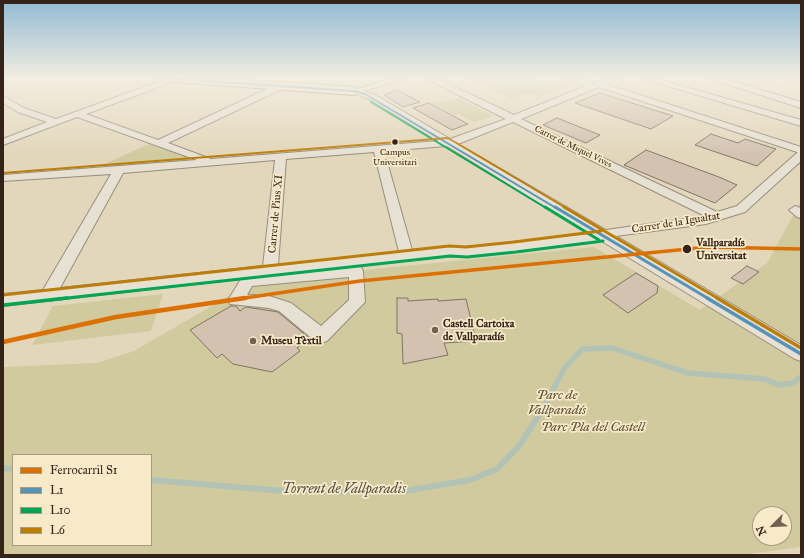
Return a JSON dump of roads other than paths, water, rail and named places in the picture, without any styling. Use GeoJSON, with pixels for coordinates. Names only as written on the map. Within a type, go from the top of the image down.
{"type":"FeatureCollection","features":[{"type":"Feature","properties":{"kind":"street"},"geometry":{"type":"LineString","coordinates":[[11,104],[21,110],[55,122]]}},
{"type":"Feature","properties":{"kind":"street"},"geometry":{"type":"LineString","coordinates":[[3,142],[105,104]]}},
{"type":"Feature","properties":{"kind":"street"},"geometry":{"type":"LineString","coordinates":[[160,143],[239,104]]}},
{"type":"Feature","properties":{"kind":"street"},"geometry":{"type":"LineString","coordinates":[[384,104],[801,354]]}},
{"type":"Feature","properties":{"kind":"street","name":"Carrer de Miquel Vives"},"geometry":{"type":"LineString","coordinates":[[484,104],[717,217]]}},
{"type":"Feature","properties":{"kind":"street"},"geometry":{"type":"LineString","coordinates":[[3,178],[447,143],[461,140],[549,104]]}},
{"type":"Feature","properties":{"kind":"street"},"geometry":{"type":"LineString","coordinates":[[656,104],[801,150]]}},
{"type":"Feature","properties":{"kind":"street"},"geometry":{"type":"LineString","coordinates":[[735,104],[801,123]]}},
{"type":"Feature","properties":{"kind":"street"},"geometry":{"type":"LineString","coordinates":[[77,114],[211,162]]}},
{"type":"Feature","properties":{"kind":"street"},"geometry":{"type":"LineString","coordinates":[[378,149],[407,256]]}},
{"type":"Feature","properties":{"kind":"street","name":"Carrer de la Igualtat"},"geometry":{"type":"LineString","coordinates":[[3,300],[450,251],[466,252],[515,247],[602,236],[717,217],[742,209],[801,155]]}},
{"type":"Feature","properties":{"kind":"street","name":"Carrer de Pius XI"},"geometry":{"type":"LineString","coordinates":[[270,271],[281,156]]}},
{"type":"Feature","properties":{"kind":"street"},"geometry":{"type":"LineString","coordinates":[[48,295],[119,170]]}},
{"type":"Feature","properties":{"kind":"street"},"geometry":{"type":"LineString","coordinates":[[356,271],[358,302],[321,336],[285,307],[269,302],[236,300],[247,281],[356,271]]}},
{"type":"Feature","properties":{"kind":"waterway","name":"Torrent de Vallparadis"},"geometry":{"type":"LineString","coordinates":[[540,414],[564,369],[582,349],[612,348],[688,373],[765,379],[778,385],[793,383],[801,377]]}},
{"type":"Feature","properties":{"kind":"waterway","name":"Torrent de Vallparadis"},"geometry":{"type":"LineString","coordinates":[[152,480],[284,491],[399,492],[470,480],[497,469],[520,445],[540,413]]}},
{"type":"Feature","properties":{"kind":"waterway","name":"Torrent de Vallparadis"},"geometry":{"type":"LineString","coordinates":[[3,468],[12,469]]}},
{"type":"Feature","properties":{"kind":"rail line","name":"S1"},"geometry":{"type":"LineString","coordinates":[[3,342],[116,317],[360,281],[709,247],[801,249]]}},
{"type":"Feature","properties":{"kind":"place","name":"Campus Universitari"},"geometry":{"type":"Point","coordinates":[395,142]}},
{"type":"Feature","properties":{"kind":"place","name":"Vallparadís Universitat"},"geometry":{"type":"Point","coordinates":[687,249]}},
{"type":"Feature","properties":{"kind":"place","name":"Castell Cartoixa de Vallparadís"},"geometry":{"type":"Point","coordinates":[435,330]}},
{"type":"Feature","properties":{"kind":"place","name":"Museu Tèxtil"},"geometry":{"type":"Point","coordinates":[253,341]}},
{"type":"Feature","properties":{"kind":"park label","name":"Parc de Vallparadís"},"geometry":{"type":"Point","coordinates":[557,404]}},
{"type":"Feature","properties":{"kind":"park label","name":"Parc Pla del Castell"},"geometry":{"type":"Point","coordinates":[593,428]}}]}
